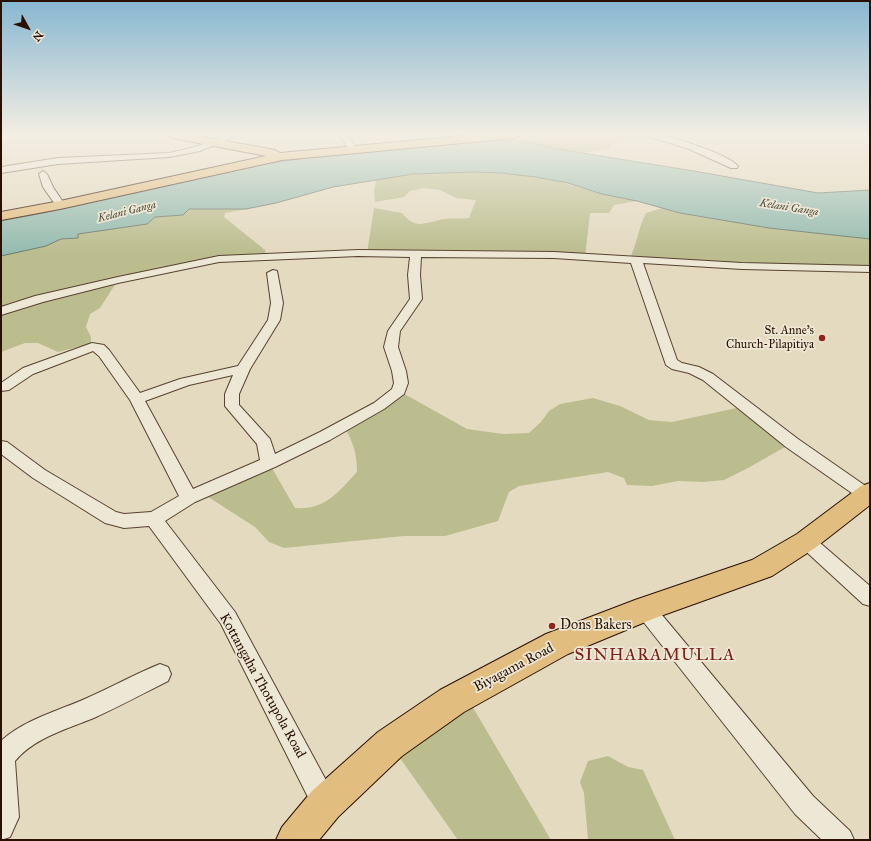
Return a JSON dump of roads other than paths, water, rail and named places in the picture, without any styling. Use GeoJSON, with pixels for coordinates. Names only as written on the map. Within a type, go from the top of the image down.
{"type":"FeatureCollection","features":[{"type":"Feature","properties":{"kind":"main road"},"geometry":{"type":"LineString","coordinates":[[1,216],[198,174]]}},
{"type":"Feature","properties":{"kind":"main road","name":"Biyagama Road"},"geometry":{"type":"LineString","coordinates":[[296,840],[325,804],[390,744],[452,701],[557,644],[645,609],[762,568],[806,541],[868,493]]}},
{"type":"Feature","properties":{"kind":"street"},"geometry":{"type":"LineString","coordinates":[[43,174],[48,187],[60,204]]}},
{"type":"Feature","properties":{"kind":"street"},"geometry":{"type":"LineString","coordinates":[[1,311],[82,288],[145,273],[219,259],[358,253],[554,255],[742,266],[870,269]]}},
{"type":"Feature","properties":{"kind":"street"},"geometry":{"type":"LineString","coordinates":[[1,446],[39,474],[111,518],[124,521],[154,519],[189,498],[269,463],[325,436],[379,406],[399,391],[401,383],[399,371],[391,347],[394,332],[416,299],[414,275],[416,253]]}},
{"type":"Feature","properties":{"kind":"street"},"geometry":{"type":"LineString","coordinates":[[636,260],[671,362],[677,366],[694,370],[708,377],[792,443],[868,493]]}},
{"type":"Feature","properties":{"kind":"street"},"geometry":{"type":"LineString","coordinates":[[269,463],[264,443],[232,406],[232,394],[243,369],[274,320],[278,303],[273,272]]}},
{"type":"Feature","properties":{"kind":"street"},"geometry":{"type":"LineString","coordinates":[[4,387],[28,371],[92,347],[99,348],[137,399],[189,498]]}},
{"type":"Feature","properties":{"kind":"street"},"geometry":{"type":"LineString","coordinates":[[137,399],[185,382],[243,369]]}},
{"type":"Feature","properties":{"kind":"street","name":"Kottangaha Thotupola Road"},"geometry":{"type":"LineString","coordinates":[[154,519],[228,618],[325,804]]}},
{"type":"Feature","properties":{"kind":"street"},"geometry":{"type":"LineString","coordinates":[[806,541],[870,598]]}},
{"type":"Feature","properties":{"kind":"street"},"geometry":{"type":"LineString","coordinates":[[645,609],[804,805],[841,840]]}},
{"type":"Feature","properties":{"kind":"street"},"geometry":{"type":"LineString","coordinates":[[1,828],[6,817],[2,757],[10,747],[23,736],[76,714],[160,674]]}},
{"type":"Feature","properties":{"kind":"water","name":"Kelani Ganga"},"geometry":{"type":"Polygon","coordinates":[[[203,174],[411,174],[333,187],[276,203],[246,209],[189,209],[183,215],[155,217],[147,224],[78,234],[78,238],[61,239],[46,246],[1,256],[1,221],[43,213],[203,174]]]}},
{"type":"Feature","properties":{"kind":"water","name":"Kelani Ganga"},"geometry":{"type":"Polygon","coordinates":[[[512,174],[712,174],[818,193],[870,190],[870,239],[769,228],[680,213],[637,201],[602,194],[568,183],[512,174]]]}},
{"type":"Feature","properties":{"kind":"place","name":"St. Anne’s Church-Pilapitiya"},"geometry":{"type":"Point","coordinates":[822,338]}},
{"type":"Feature","properties":{"kind":"place","name":"Dons Bakers"},"geometry":{"type":"Point","coordinates":[552,626]}},
{"type":"Feature","properties":{"kind":"district","name":"SINHARAMULLA"},"geometry":{"type":"Point","coordinates":[655,656]}}]}
